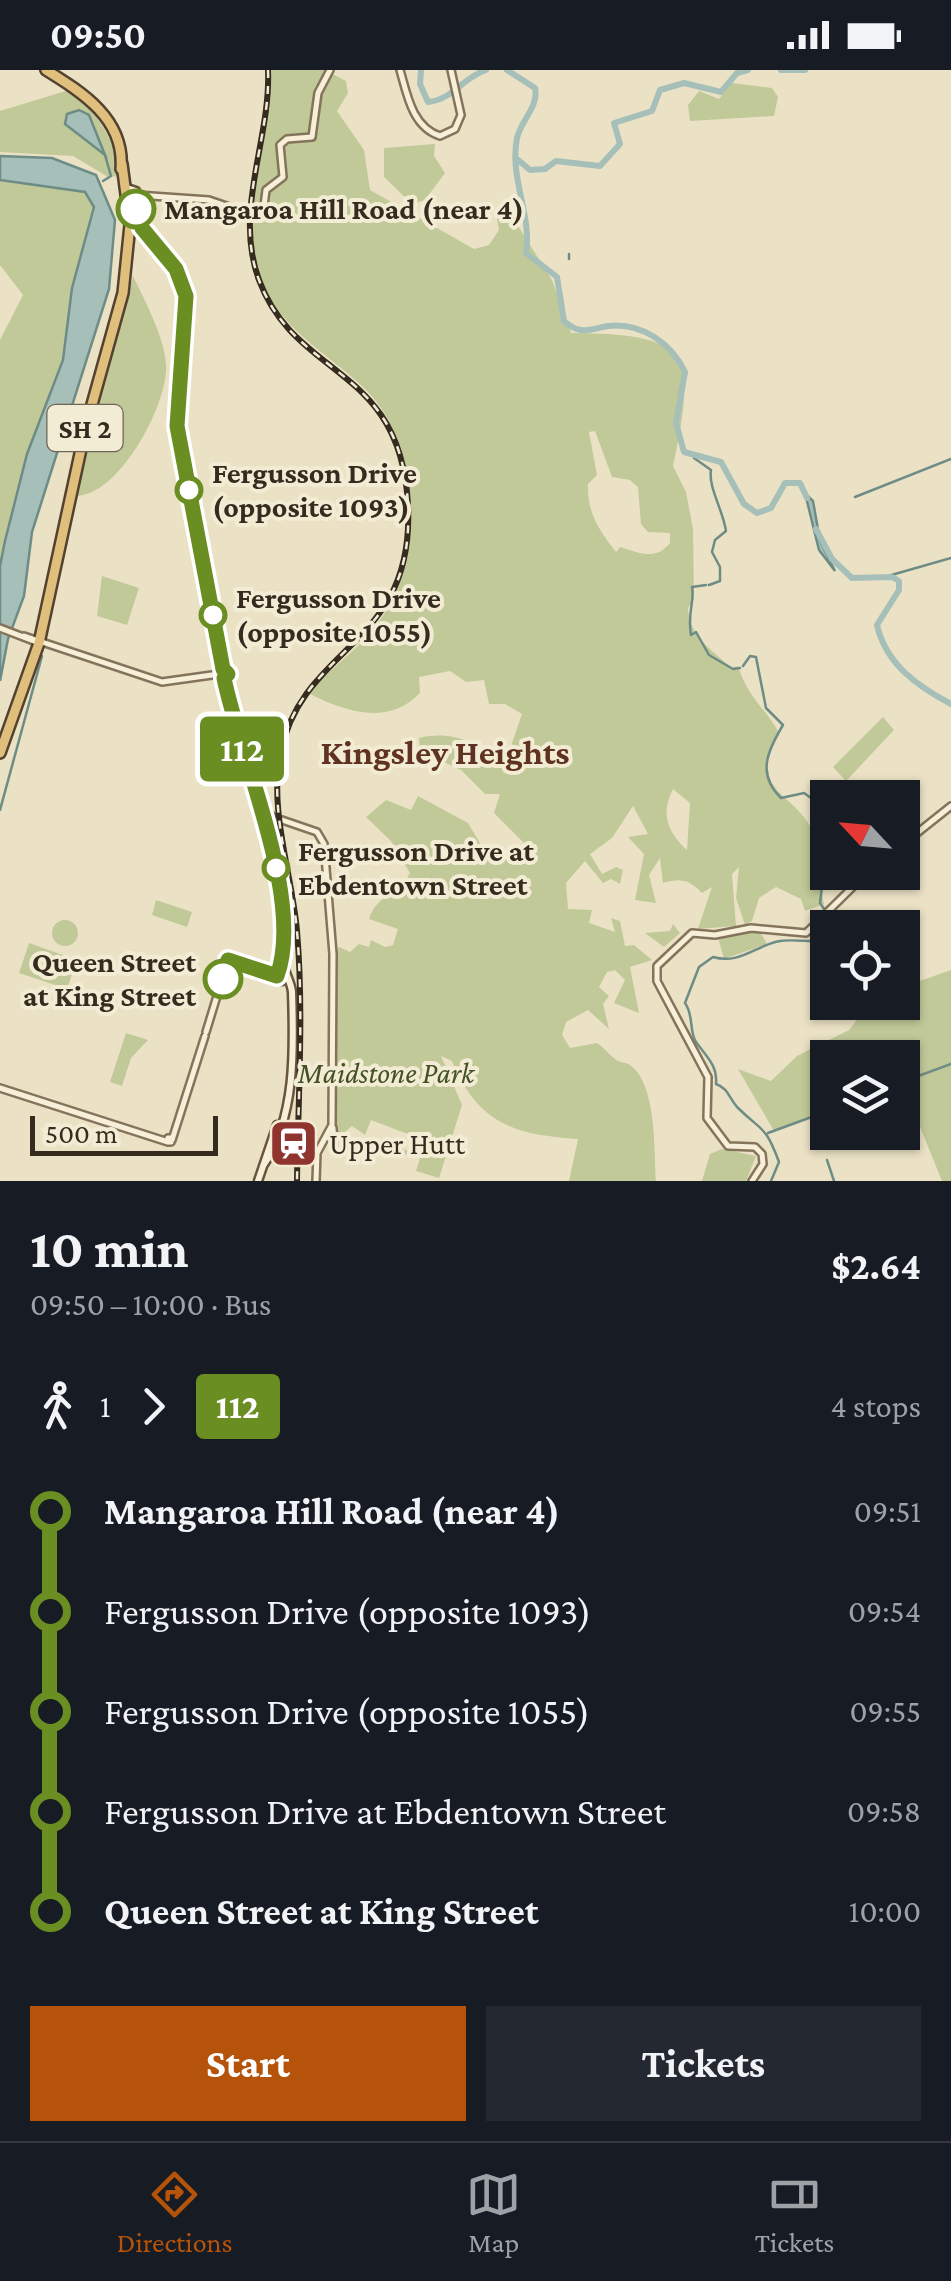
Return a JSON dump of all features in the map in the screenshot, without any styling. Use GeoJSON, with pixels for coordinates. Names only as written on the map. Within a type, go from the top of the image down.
{"type":"FeatureCollection","features":[{"type":"Feature","properties":{"kind":"highway","name":"SH 2"},"geometry":{"type":"LineString","coordinates":[[0,753],[55,566],[88,415],[123,293],[128,230],[130,189],[113,129],[100,110],[46,70]]}},
{"type":"Feature","properties":{"kind":"main road"},"geometry":{"type":"LineString","coordinates":[[130,189],[134,216],[176,269],[186,296],[177,426],[222,674],[258,805],[273,819]]}},
{"type":"Feature","properties":{"kind":"main road"},"geometry":{"type":"LineString","coordinates":[[258,1181],[273,1148],[291,1075],[291,994],[282,976],[277,869],[266,832],[273,819]]}},
{"type":"Feature","properties":{"kind":"main road"},"geometry":{"type":"LineString","coordinates":[[266,832],[273,819]]}},
{"type":"Feature","properties":{"kind":"main road"},"geometry":{"type":"LineString","coordinates":[[282,1028],[290,1039]]}},
{"type":"Feature","properties":{"kind":"street"},"geometry":{"type":"LineString","coordinates":[[130,189],[214,201],[262,215],[267,209],[266,190],[283,177],[279,146],[287,139],[312,137],[318,90],[330,70]]}},
{"type":"Feature","properties":{"kind":"street"},"geometry":{"type":"LineString","coordinates":[[400,70],[410,104],[432,134],[446,135],[457,127],[460,115],[451,70]]}},
{"type":"Feature","properties":{"kind":"street"},"geometry":{"type":"LineString","coordinates":[[0,628],[162,682],[222,674]]}},
{"type":"Feature","properties":{"kind":"street"},"geometry":{"type":"LineString","coordinates":[[920,831],[951,806]]}},
{"type":"Feature","properties":{"kind":"street"},"geometry":{"type":"LineString","coordinates":[[273,819],[312,830],[323,838],[333,954],[332,1125],[329,1145],[318,1151],[316,1181]]}},
{"type":"Feature","properties":{"kind":"street"},"geometry":{"type":"LineString","coordinates":[[328,889],[336,883]]}},
{"type":"Feature","properties":{"kind":"street"},"geometry":{"type":"LineString","coordinates":[[752,1181],[763,1164],[762,1154],[755,1147],[735,1149],[726,1145],[709,1122],[708,1077],[657,981],[657,966],[692,932],[715,934],[751,928],[802,934],[849,890]]}},
{"type":"Feature","properties":{"kind":"street"},"geometry":{"type":"LineString","coordinates":[[0,1088],[169,1140],[177,1127],[228,960],[282,976]]}},
{"type":"Feature","properties":{"kind":"green space","name":"Maidstone Park"},"geometry":{"type":"Polygon","coordinates":[[[267,70],[325,70],[346,81],[348,93],[337,111],[364,150],[370,190],[474,249],[489,245],[499,230],[497,219],[503,210],[510,213],[552,280],[571,333],[611,334],[662,345],[676,357],[683,374],[684,397],[673,466],[686,492],[693,529],[694,599],[688,608],[690,619],[697,636],[710,649],[731,668],[738,666],[747,687],[779,733],[770,753],[770,780],[810,827],[810,890],[822,890],[824,904],[805,911],[801,899],[776,887],[759,898],[752,921],[745,925],[736,898],[739,867],[732,874],[736,926],[698,929],[712,887],[702,893],[684,881],[663,883],[660,858],[649,875],[656,903],[635,900],[644,854],[628,837],[648,834],[633,806],[612,838],[590,854],[602,874],[616,867],[623,870],[620,884],[611,879],[603,883],[585,861],[566,883],[568,909],[592,910],[589,923],[615,932],[611,918],[620,921],[625,946],[634,945],[652,960],[630,967],[639,1013],[614,1003],[625,980],[615,970],[607,972],[599,987],[609,996],[603,1004],[609,1029],[588,1010],[566,1022],[562,1035],[570,1048],[597,1043],[639,1074],[650,1102],[656,1181],[569,1181],[578,1139],[535,1134],[500,1122],[474,1099],[452,1061],[441,1056],[462,1105],[439,1178],[416,1171],[420,1158],[393,1151],[395,1146],[422,1156],[426,1141],[371,1120],[365,1135],[352,1126],[345,1132],[346,1146],[341,1144],[344,1138],[336,1141],[336,951],[339,947],[350,952],[359,944],[369,947],[371,940],[385,947],[393,945],[398,929],[369,919],[377,904],[410,873],[391,841],[366,817],[386,800],[411,810],[418,796],[468,823],[481,845],[515,863],[531,850],[494,813],[500,794],[485,794],[461,770],[442,761],[444,754],[431,749],[428,753],[420,752],[419,738],[443,736],[465,740],[501,768],[513,767],[508,756],[519,764],[512,743],[522,714],[505,704],[489,704],[484,680],[466,682],[450,671],[419,677],[420,693],[394,710],[380,713],[350,710],[308,693],[366,637],[396,591],[410,532],[410,500],[406,469],[384,412],[365,389],[291,325],[267,293],[253,249],[253,198],[267,70]],[[595,431],[589,432],[597,475],[588,484],[590,504],[604,536],[616,552],[620,547],[647,554],[664,549],[670,543],[670,533],[648,532],[641,524],[638,487],[630,480],[612,477],[595,431]],[[673,789],[667,807],[668,822],[687,850],[690,803],[673,789]]]}},
{"type":"Feature","properties":{"kind":"green space"},"geometry":{"type":"Polygon","coordinates":[[[732,83],[772,88],[778,97],[774,116],[690,121],[688,105],[699,91],[719,99],[732,83]]]}},
{"type":"Feature","properties":{"kind":"green space"},"geometry":{"type":"Polygon","coordinates":[[[69,90],[103,127],[118,176],[108,177],[73,156],[0,152],[0,111],[69,90]]]}},
{"type":"Feature","properties":{"kind":"green space"},"geometry":{"type":"Polygon","coordinates":[[[435,144],[434,156],[445,173],[425,200],[412,204],[384,177],[384,148],[435,144]]]}},
{"type":"Feature","properties":{"kind":"green space"},"geometry":{"type":"Polygon","coordinates":[[[0,178],[85,192],[94,207],[72,288],[63,360],[24,465],[0,570],[0,340],[23,295],[0,265],[0,178]]]}},
{"type":"Feature","properties":{"kind":"green space"},"geometry":{"type":"Polygon","coordinates":[[[133,276],[162,342],[165,381],[150,423],[124,465],[92,492],[75,496],[133,276]]]}},
{"type":"Feature","properties":{"kind":"green space"},"geometry":{"type":"Polygon","coordinates":[[[102,576],[139,588],[127,625],[97,616],[102,576]]]}},
{"type":"Feature","properties":{"kind":"green space"},"geometry":{"type":"Polygon","coordinates":[[[883,717],[894,730],[847,780],[833,767],[883,717]]]}},
{"type":"Feature","properties":{"kind":"green space"},"geometry":{"type":"Polygon","coordinates":[[[156,900],[192,912],[187,927],[152,915],[156,900]]]}},
{"type":"Feature","properties":{"kind":"green space"},"geometry":{"type":"Polygon","coordinates":[[[65,920],[74,924],[78,933],[74,942],[65,946],[56,942],[52,933],[56,924],[65,920]]]}},
{"type":"Feature","properties":{"kind":"green space"},"geometry":{"type":"Polygon","coordinates":[[[673,924],[680,933],[664,947],[645,933],[670,931],[673,924]]]}},
{"type":"Feature","properties":{"kind":"green space"},"geometry":{"type":"Polygon","coordinates":[[[760,932],[767,944],[724,959],[718,937],[760,932]]]}},
{"type":"Feature","properties":{"kind":"green space"},"geometry":{"type":"Polygon","coordinates":[[[29,943],[77,960],[67,989],[19,973],[29,943]]]}},
{"type":"Feature","properties":{"kind":"green space"},"geometry":{"type":"Polygon","coordinates":[[[951,970],[951,1181],[942,1181],[920,1127],[920,1040],[829,1040],[849,1030],[857,1020],[920,1020],[920,981],[951,970]]]}},
{"type":"Feature","properties":{"kind":"green space"},"geometry":{"type":"Polygon","coordinates":[[[126,1033],[148,1040],[131,1058],[122,1086],[110,1082],[126,1033]]]}},
{"type":"Feature","properties":{"kind":"green space"},"geometry":{"type":"Polygon","coordinates":[[[810,1050],[810,1117],[774,1131],[738,1069],[771,1081],[797,1056],[810,1050]]]}},
{"type":"Feature","properties":{"kind":"green space"},"geometry":{"type":"Polygon","coordinates":[[[722,1149],[756,1156],[746,1181],[702,1181],[710,1154],[722,1149]]]}},
{"type":"Feature","properties":{"kind":"water"},"geometry":{"type":"Polygon","coordinates":[[[79,110],[89,115],[105,155],[65,124],[67,114],[79,110]]]}},
{"type":"Feature","properties":{"kind":"water"},"geometry":{"type":"Polygon","coordinates":[[[0,156],[52,158],[96,175],[115,220],[109,289],[32,532],[24,596],[8,639],[0,681],[0,566],[27,454],[63,360],[72,288],[94,207],[85,192],[0,180],[0,156]]]}},
{"type":"Feature","properties":{"kind":"water"},"geometry":{"type":"Polygon","coordinates":[[[805,493],[813,501],[820,541],[835,571],[819,550],[805,493]]]}},
{"type":"Feature","properties":{"kind":"waterway"},"geometry":{"type":"LineString","coordinates":[[421,70],[420,84],[428,102],[445,97],[486,70]]}},
{"type":"Feature","properties":{"kind":"waterway"},"geometry":{"type":"LineString","coordinates":[[507,70],[535,88],[536,95],[519,131],[515,153],[526,224],[526,253],[557,277],[564,321],[580,330],[621,326],[644,331],[672,352],[685,372],[676,423],[684,452],[721,462],[744,504],[757,513],[771,508],[785,483],[800,483],[807,498]]}},
{"type":"Feature","properties":{"kind":"waterway"},"geometry":{"type":"LineString","coordinates":[[517,159],[530,170],[545,169],[556,161],[600,166],[620,144],[614,123],[652,111],[660,90],[684,83],[721,92],[737,73],[748,70]]}},
{"type":"Feature","properties":{"kind":"waterway"},"geometry":{"type":"LineString","coordinates":[[781,70],[805,70]]}},
{"type":"Feature","properties":{"kind":"waterway"},"geometry":{"type":"LineString","coordinates":[[103,181],[111,176],[105,155]]}},
{"type":"Feature","properties":{"kind":"waterway"},"geometry":{"type":"LineString","coordinates":[[569,254],[569,259]]}},
{"type":"Feature","properties":{"kind":"waterway"},"geometry":{"type":"LineString","coordinates":[[694,458],[711,470],[726,531],[715,540],[712,552],[720,567],[720,581],[709,585]]}},
{"type":"Feature","properties":{"kind":"waterway"},"geometry":{"type":"LineString","coordinates":[[855,497],[951,459]]}},
{"type":"Feature","properties":{"kind":"waterway"},"geometry":{"type":"LineString","coordinates":[[816,529],[832,559],[852,578],[892,577],[899,581],[899,590],[877,625],[881,639],[905,672],[951,704]]}},
{"type":"Feature","properties":{"kind":"waterway"},"geometry":{"type":"LineString","coordinates":[[881,578],[951,558]]}},
{"type":"Feature","properties":{"kind":"waterway"},"geometry":{"type":"LineString","coordinates":[[706,585],[692,587],[691,635],[696,632],[709,655],[733,669],[740,668]]}},
{"type":"Feature","properties":{"kind":"waterway"},"geometry":{"type":"LineString","coordinates":[[0,810],[42,656]]}},
{"type":"Feature","properties":{"kind":"waterway"},"geometry":{"type":"LineString","coordinates":[[743,666],[750,656],[756,657],[766,708],[783,725],[767,762],[773,789],[781,798],[804,793],[818,803],[811,828],[825,863],[820,903],[831,919],[821,941],[780,941],[740,957],[713,957],[699,967],[685,1003],[694,1038],[713,1066],[716,1084],[770,1141],[779,1162],[771,1181]]}},
{"type":"Feature","properties":{"kind":"waterway"},"geometry":{"type":"LineString","coordinates":[[920,1075],[951,1064]]}},
{"type":"Feature","properties":{"kind":"waterway"},"geometry":{"type":"LineString","coordinates":[[768,1133],[810,1118]]}},
{"type":"Feature","properties":{"kind":"waterway"},"geometry":{"type":"LineString","coordinates":[[827,1160],[834,1181]]}},
{"type":"Feature","properties":{"kind":"railway"},"geometry":{"type":"LineString","coordinates":[[268,70],[251,201],[252,254],[259,280],[276,313],[297,338],[368,398],[387,424],[401,459],[408,505],[405,552],[394,588],[377,617],[312,687],[293,715],[281,751],[277,795],[299,962],[297,1181]]}},
{"type":"Feature","properties":{"kind":"bus line","name":"112"},"geometry":{"type":"LineString","coordinates":[[136,209],[142,228],[176,269],[186,296],[187,330],[177,426],[223,669],[228,674],[224,678],[232,715],[276,866],[280,897],[283,946],[277,976],[228,960],[223,979]]}},
{"type":"Feature","properties":{"kind":"place","name":"Mangaroa Hill Road (near 4)"},"geometry":{"type":"Point","coordinates":[136,209]}},
{"type":"Feature","properties":{"kind":"place","name":"Fergusson Drive (opposite 1093)"},"geometry":{"type":"Point","coordinates":[189,490]}},
{"type":"Feature","properties":{"kind":"place","name":"Fergusson Drive (opposite 1055)"},"geometry":{"type":"Point","coordinates":[213,615]}},
{"type":"Feature","properties":{"kind":"place","name":"Fergusson Drive at Ebdentown Street"},"geometry":{"type":"Point","coordinates":[276,868]}},
{"type":"Feature","properties":{"kind":"place","name":"Queen Street at King Street"},"geometry":{"type":"Point","coordinates":[223,979]}},
{"type":"Feature","properties":{"kind":"place","name":"Upper Hutt"},"geometry":{"type":"Point","coordinates":[294,1144]}},
{"type":"Feature","properties":{"kind":"district","name":"Kingsley Heights"},"geometry":{"type":"Point","coordinates":[445,752]}}]}
